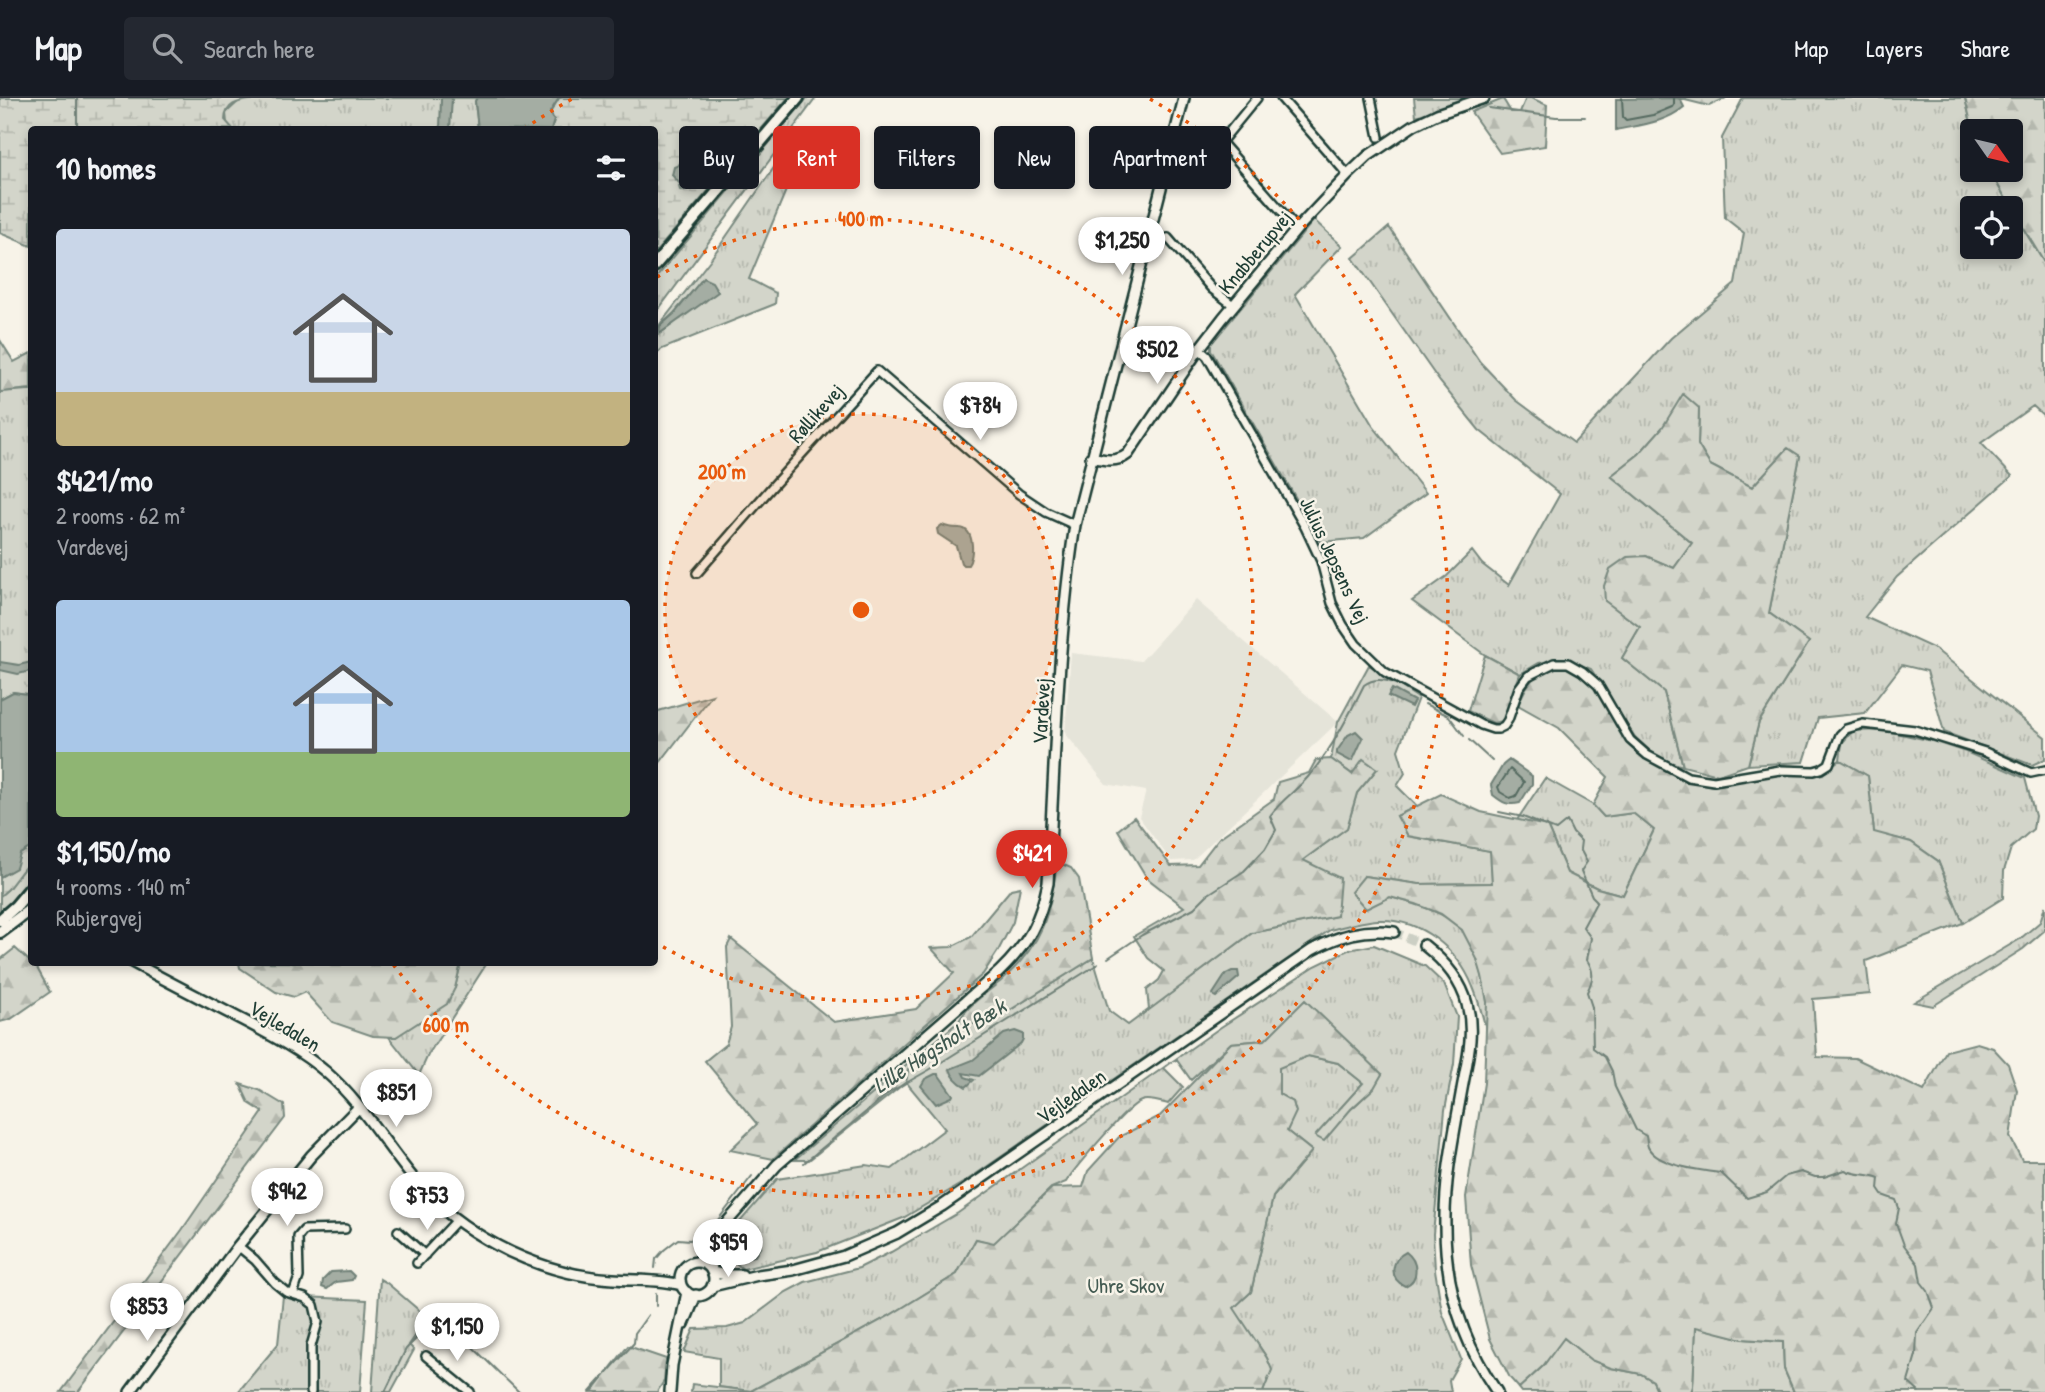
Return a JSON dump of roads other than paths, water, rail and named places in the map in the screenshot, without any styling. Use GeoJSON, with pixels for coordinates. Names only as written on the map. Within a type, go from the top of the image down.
{"type":"FeatureCollection","features":[{"type":"Feature","properties":{"kind":"highway"},"geometry":{"type":"LineString","coordinates":[[658,261],[798,98]]}},
{"type":"Feature","properties":{"kind":"highway"},"geometry":{"type":"LineString","coordinates":[[0,928],[28,892]]}},
{"type":"Feature","properties":{"kind":"highway"},"geometry":{"type":"LineString","coordinates":[[0,928],[28,910]]}},
{"type":"Feature","properties":{"kind":"highway"},"geometry":{"type":"LineString","coordinates":[[0,928],[28,920]]}},
{"type":"Feature","properties":{"kind":"street","name":"Vardevej"},"geometry":{"type":"LineString","coordinates":[[698,1262],[738,1208],[777,1165],[1013,960],[1035,929],[1048,883],[1064,620],[1075,525],[1184,98]]}},
{"type":"Feature","properties":{"kind":"street"},"geometry":{"type":"LineString","coordinates":[[1256,98],[1221,142],[1297,229]]}},
{"type":"Feature","properties":{"kind":"street"},"geometry":{"type":"LineString","coordinates":[[1281,98],[1348,175]]}},
{"type":"Feature","properties":{"kind":"street"},"geometry":{"type":"LineString","coordinates":[[1371,98],[1379,137]]}},
{"type":"Feature","properties":{"kind":"street","name":"Knabberupvej"},"geometry":{"type":"LineString","coordinates":[[1091,457],[1121,460],[1128,454],[1199,349],[1233,305],[1297,229],[1368,156],[1413,125],[1484,98]]}},
{"type":"Feature","properties":{"kind":"street"},"geometry":{"type":"LineString","coordinates":[[1368,128],[1377,126]]}},
{"type":"Feature","properties":{"kind":"street"},"geometry":{"type":"LineString","coordinates":[[1168,238],[1212,289],[1233,305]]}},
{"type":"Feature","properties":{"kind":"street","name":"Julius Jepsens Vej"},"geometry":{"type":"LineString","coordinates":[[1199,349],[1207,356],[1305,527],[1321,561],[1332,603],[1356,644],[1385,672],[1481,725],[1493,729],[1504,726],[1519,688],[1528,676],[1554,663],[1568,663],[1598,685],[1630,740],[1647,755],[1688,777],[1714,781],[1780,771],[1821,769],[1829,764],[1840,736],[1846,729],[1863,724],[1915,730],[1985,752],[2031,773],[2045,770]]}},
{"type":"Feature","properties":{"kind":"street","name":"Røllikevej"},"geometry":{"type":"LineString","coordinates":[[697,573],[877,371],[1019,494],[1046,512],[1075,525]]}},
{"type":"Feature","properties":{"kind":"street","name":"Vejledalen"},"geometry":{"type":"LineString","coordinates":[[712,1286],[793,1270],[844,1256],[897,1233],[942,1206],[1312,950],[1347,934],[1379,930],[1394,932]]}},
{"type":"Feature","properties":{"kind":"street"},"geometry":{"type":"LineString","coordinates":[[1424,945],[1445,964],[1455,978],[1467,1004],[1470,1018],[1470,1049],[1446,1197],[1447,1270],[1462,1326],[1475,1357],[1497,1392]]}},
{"type":"Feature","properties":{"kind":"street","name":"Vejledalen"},"geometry":{"type":"LineString","coordinates":[[140,966],[264,1031],[326,1072],[359,1107],[425,1192],[457,1220],[484,1238],[531,1261],[583,1276],[646,1280],[688,1291]]}},
{"type":"Feature","properties":{"kind":"street"},"geometry":{"type":"LineString","coordinates":[[130,1392],[238,1246],[311,1156],[359,1107]]}},
{"type":"Feature","properties":{"kind":"street","name":"Vardevej"},"geometry":{"type":"LineString","coordinates":[[711,1271],[715,1250],[738,1208]]}},
{"type":"Feature","properties":{"kind":"street"},"geometry":{"type":"LineString","coordinates":[[417,1263],[457,1220]]}},
{"type":"Feature","properties":{"kind":"street"},"geometry":{"type":"LineString","coordinates":[[293,1294],[299,1277],[300,1233],[304,1230],[345,1230]]}},
{"type":"Feature","properties":{"kind":"street"},"geometry":{"type":"LineString","coordinates":[[398,1231],[425,1255]]}},
{"type":"Feature","properties":{"kind":"street"},"geometry":{"type":"LineString","coordinates":[[238,1246],[261,1265],[286,1292],[305,1298],[314,1305],[318,1322],[311,1346],[312,1392]]}},
{"type":"Feature","properties":{"kind":"street"},"geometry":{"type":"LineString","coordinates":[[670,1392],[676,1345],[688,1291],[682,1272],[688,1264],[705,1264],[711,1271],[712,1286],[704,1294],[688,1291]]}},
{"type":"Feature","properties":{"kind":"street","name":"Vejledalen"},"geometry":{"type":"LineString","coordinates":[[711,1271],[726,1275],[758,1275]]}},
{"type":"Feature","properties":{"kind":"street","name":"Vejledalen"},"geometry":{"type":"LineString","coordinates":[[646,1280],[682,1272]]}},
{"type":"Feature","properties":{"kind":"street"},"geometry":{"type":"LineString","coordinates":[[426,1356],[470,1392]]}},
{"type":"Feature","properties":{"kind":"water"},"geometry":{"type":"Polygon","coordinates":[[[441,98],[452,98],[450,126],[440,126],[441,98]]]}},
{"type":"Feature","properties":{"kind":"water"},"geometry":{"type":"Polygon","coordinates":[[[477,98],[559,98],[550,112],[554,120],[552,126],[478,126],[477,98]]]}},
{"type":"Feature","properties":{"kind":"water"},"geometry":{"type":"Polygon","coordinates":[[[1677,98],[1684,107],[1669,117],[1616,130],[1616,99],[1677,98]]]}},
{"type":"Feature","properties":{"kind":"water"},"geometry":{"type":"Polygon","coordinates":[[[679,165],[679,183],[672,175],[674,167],[679,165]]]}},
{"type":"Feature","properties":{"kind":"water"},"geometry":{"type":"Polygon","coordinates":[[[703,278],[712,282],[718,292],[659,334],[660,326],[675,313],[703,278]]]}},
{"type":"Feature","properties":{"kind":"water"},"geometry":{"type":"Polygon","coordinates":[[[942,525],[960,528],[968,533],[972,550],[968,565],[961,563],[956,546],[938,534],[937,529],[942,525]]]}},
{"type":"Feature","properties":{"kind":"water"},"geometry":{"type":"Polygon","coordinates":[[[0,662],[19,665],[28,663],[28,672],[18,674],[0,670],[0,662]]]}},
{"type":"Feature","properties":{"kind":"water"},"geometry":{"type":"Polygon","coordinates":[[[1392,689],[1414,701],[1411,707],[1388,696],[1392,689]]]}},
{"type":"Feature","properties":{"kind":"water"},"geometry":{"type":"Polygon","coordinates":[[[13,692],[28,694],[28,849],[20,854],[16,868],[0,877],[0,699],[13,692]]]}},
{"type":"Feature","properties":{"kind":"water"},"geometry":{"type":"Polygon","coordinates":[[[1356,731],[1363,738],[1353,760],[1350,761],[1337,754],[1337,751],[1348,735],[1356,731]]]}},
{"type":"Feature","properties":{"kind":"water"},"geometry":{"type":"Polygon","coordinates":[[[1509,760],[1532,776],[1532,784],[1520,803],[1506,803],[1493,795],[1491,785],[1509,760]]]}},
{"type":"Feature","properties":{"kind":"water"},"geometry":{"type":"Polygon","coordinates":[[[1238,971],[1239,977],[1214,996],[1226,974],[1238,971]]]}},
{"type":"Feature","properties":{"kind":"water"},"geometry":{"type":"Polygon","coordinates":[[[1015,1031],[1023,1034],[1021,1043],[979,1076],[963,1073],[965,1077],[974,1080],[966,1087],[954,1077],[950,1069],[973,1060],[1004,1034],[1015,1031]]]}},
{"type":"Feature","properties":{"kind":"water"},"geometry":{"type":"Polygon","coordinates":[[[938,1074],[953,1095],[936,1104],[921,1086],[925,1079],[938,1074]]]}},
{"type":"Feature","properties":{"kind":"water"},"geometry":{"type":"Polygon","coordinates":[[[749,1226],[754,1229],[761,1246],[755,1256],[740,1256],[730,1245],[743,1229],[749,1226]]]}},
{"type":"Feature","properties":{"kind":"water"},"geometry":{"type":"Polygon","coordinates":[[[1406,1252],[1413,1260],[1416,1270],[1413,1279],[1405,1286],[1396,1279],[1394,1269],[1397,1259],[1406,1252]]]}},
{"type":"Feature","properties":{"kind":"water"},"geometry":{"type":"Polygon","coordinates":[[[349,1271],[354,1276],[352,1280],[336,1282],[327,1289],[322,1287],[323,1280],[331,1272],[349,1271]]]}},
{"type":"Feature","properties":{"kind":"waterway"},"geometry":{"type":"LineString","coordinates":[[77,98],[77,126]]}},
{"type":"Feature","properties":{"kind":"waterway"},"geometry":{"type":"LineString","coordinates":[[1489,108],[1556,117],[1585,117]]}},
{"type":"Feature","properties":{"kind":"waterway","name":"Lille Høgsholt Bæk"},"geometry":{"type":"LineString","coordinates":[[1108,958],[1142,935],[1194,908],[1207,895],[1244,871],[1265,849],[1276,830],[1270,816],[1308,777],[1325,755],[1364,685],[1371,681],[1384,680],[1418,695]]}},
{"type":"Feature","properties":{"kind":"waterway","name":"Lille Høgsholt Bæk"},"geometry":{"type":"LineString","coordinates":[[1425,704],[1449,716],[1464,736]]}},
{"type":"Feature","properties":{"kind":"waterway","name":"Lille Høgsholt Bæk"},"geometry":{"type":"LineString","coordinates":[[1469,740],[1492,761]]}},
{"type":"Feature","properties":{"kind":"waterway","name":"Lille Høgsholt Bæk"},"geometry":{"type":"LineString","coordinates":[[1499,812],[1523,817],[1556,830],[1567,821],[1581,841],[1580,849],[1587,862],[1581,871],[1597,901],[1583,927],[1591,938],[1587,960],[1592,976],[1587,992],[1592,1007],[1593,1048],[1605,1057],[1612,1071],[1615,1087],[1636,1130],[1646,1136],[1648,1147],[1653,1153],[1670,1163],[1721,1173],[1747,1198],[1767,1192],[1786,1176],[1801,1172],[1824,1177],[1845,1170],[1879,1178],[1878,1189],[1882,1195],[1896,1200],[1899,1208],[1896,1223],[1904,1245],[1918,1264],[1921,1282],[1928,1291],[1934,1308],[1917,1333],[1916,1355],[1908,1382],[1919,1392]]}},
{"type":"Feature","properties":{"kind":"waterway","name":"Lille Høgsholt Bæk"},"geometry":{"type":"LineString","coordinates":[[804,1163],[890,1092],[1098,964]]}},
{"type":"Feature","properties":{"kind":"waterway","name":"Lille Høgsholt Bæk"},"geometry":{"type":"LineString","coordinates":[[655,1268],[656,1259],[678,1239],[690,1240],[707,1234],[752,1176]]}},
{"type":"Feature","properties":{"kind":"waterway","name":"Lille Høgsholt Bæk"},"geometry":{"type":"LineString","coordinates":[[656,1294],[656,1306]]}},
{"type":"Feature","properties":{"kind":"waterway","name":"Lille Høgsholt Bæk"},"geometry":{"type":"LineString","coordinates":[[590,1392],[634,1343],[635,1333],[648,1315]]}},
{"type":"Feature","properties":{"kind":"waterway"},"geometry":{"type":"LineString","coordinates":[[385,1392],[406,1349],[428,1320],[449,1324],[519,1392]]}},
{"type":"Feature","properties":{"kind":"tunnel"},"geometry":{"type":"LineString","coordinates":[[1394,932],[1424,945]]}},
{"type":"Feature","properties":{"kind":"park label","name":"Uhre Skov"},"geometry":{"type":"Point","coordinates":[1126,1285]}}]}
